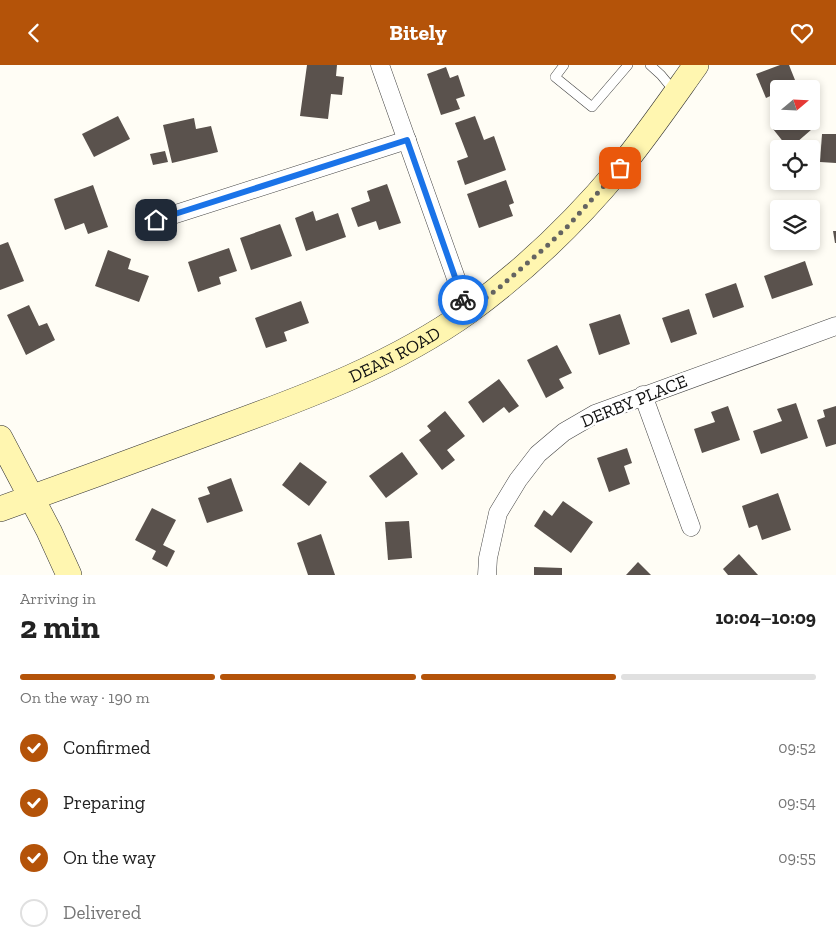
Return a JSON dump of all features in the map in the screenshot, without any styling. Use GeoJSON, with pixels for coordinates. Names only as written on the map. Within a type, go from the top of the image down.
{"type":"FeatureCollection","features":[{"type":"Feature","properties":{"kind":"main road","name":"DEAN ROAD"},"geometry":{"type":"LineString","coordinates":[[0,509],[254,416],[346,379],[402,352],[468,312],[500,287],[568,226],[620,168],[696,65]]}},
{"type":"Feature","properties":{"kind":"main road"},"geometry":{"type":"LineString","coordinates":[[0,438],[69,575]]}},
{"type":"Feature","properties":{"kind":"street"},"geometry":{"type":"LineString","coordinates":[[380,65],[468,312]]}},
{"type":"Feature","properties":{"kind":"street"},"geometry":{"type":"LineString","coordinates":[[156,220],[407,140]]}},
{"type":"Feature","properties":{"kind":"street","name":"DERBY PLACE"},"geometry":{"type":"LineString","coordinates":[[488,575],[488,557],[498,513],[518,480],[538,454],[564,432],[595,414],[643,395],[836,326]]}},
{"type":"Feature","properties":{"kind":"street"},"geometry":{"type":"LineString","coordinates":[[643,395],[691,527]]}},
{"type":"Feature","properties":{"kind":"lane"},"geometry":{"type":"LineString","coordinates":[[564,65],[555,77],[592,107],[628,65]]}},
{"type":"Feature","properties":{"kind":"lane"},"geometry":{"type":"LineString","coordinates":[[650,65],[662,75],[676,93]]}},
{"type":"Feature","properties":{"kind":"building"},"geometry":{"type":"Polygon","coordinates":[[[307,65],[337,65],[336,76],[344,77],[342,95],[331,94],[328,119],[300,116],[307,65]]]}},
{"type":"Feature","properties":{"kind":"building"},"geometry":{"type":"Polygon","coordinates":[[[780,65],[789,65],[795,80],[770,80],[770,96],[766,98],[756,74],[780,65]]]}},
{"type":"Feature","properties":{"kind":"building"},"geometry":{"type":"Polygon","coordinates":[[[446,67],[450,78],[458,75],[465,96],[456,99],[460,109],[441,115],[427,74],[446,67]]]}},
{"type":"Feature","properties":{"kind":"building"},"geometry":{"type":"Polygon","coordinates":[[[118,116],[130,139],[94,157],[82,134],[118,116]]]}},
{"type":"Feature","properties":{"kind":"building"},"geometry":{"type":"Polygon","coordinates":[[[475,116],[484,140],[494,136],[506,170],[465,185],[457,161],[468,157],[455,123],[475,116]]]}},
{"type":"Feature","properties":{"kind":"building"},"geometry":{"type":"Polygon","coordinates":[[[194,118],[196,129],[211,126],[218,152],[172,163],[163,125],[194,118]]]}},
{"type":"Feature","properties":{"kind":"building"},"geometry":{"type":"Polygon","coordinates":[[[774,130],[811,130],[799,140],[782,140],[774,130]]]}},
{"type":"Feature","properties":{"kind":"building"},"geometry":{"type":"Polygon","coordinates":[[[822,134],[836,134],[836,163],[820,162],[822,134]]]}},
{"type":"Feature","properties":{"kind":"building"},"geometry":{"type":"Polygon","coordinates":[[[165,151],[168,162],[153,165],[150,154],[165,151]]]}},
{"type":"Feature","properties":{"kind":"building"},"geometry":{"type":"Polygon","coordinates":[[[506,180],[514,203],[509,205],[513,216],[479,228],[467,194],[506,180]]]}},
{"type":"Feature","properties":{"kind":"building"},"geometry":{"type":"Polygon","coordinates":[[[387,184],[401,223],[379,230],[376,221],[358,227],[351,208],[370,201],[367,191],[387,184]]]}},
{"type":"Feature","properties":{"kind":"building"},"geometry":{"type":"Polygon","coordinates":[[[93,185],[108,227],[88,234],[84,223],[65,230],[54,199],[93,185]]]}},
{"type":"Feature","properties":{"kind":"building"},"geometry":{"type":"Polygon","coordinates":[[[313,211],[316,221],[338,213],[346,237],[306,251],[295,218],[313,211]]]}},
{"type":"Feature","properties":{"kind":"building"},"geometry":{"type":"Polygon","coordinates":[[[280,224],[292,256],[251,270],[240,238],[280,224]]]}},
{"type":"Feature","properties":{"kind":"building"},"geometry":{"type":"Polygon","coordinates":[[[833,231],[836,231],[836,243],[835,243],[833,231]]]}},
{"type":"Feature","properties":{"kind":"building"},"geometry":{"type":"Polygon","coordinates":[[[8,242],[24,281],[0,290],[0,245],[8,242]]]}},
{"type":"Feature","properties":{"kind":"building"},"geometry":{"type":"Polygon","coordinates":[[[229,248],[237,271],[219,277],[221,284],[198,292],[188,262],[229,248]]]}},
{"type":"Feature","properties":{"kind":"building"},"geometry":{"type":"Polygon","coordinates":[[[108,250],[131,259],[128,269],[149,276],[139,302],[95,286],[108,250]]]}},
{"type":"Feature","properties":{"kind":"building"},"geometry":{"type":"Polygon","coordinates":[[[805,261],[813,285],[772,299],[764,276],[805,261]]]}},
{"type":"Feature","properties":{"kind":"building"},"geometry":{"type":"Polygon","coordinates":[[[736,283],[744,307],[713,318],[705,294],[736,283]]]}},
{"type":"Feature","properties":{"kind":"building"},"geometry":{"type":"Polygon","coordinates":[[[301,301],[309,323],[284,332],[287,341],[266,348],[255,318],[301,301]]]}},
{"type":"Feature","properties":{"kind":"building"},"geometry":{"type":"Polygon","coordinates":[[[29,305],[39,326],[47,323],[55,340],[26,355],[7,315],[29,305]]]}},
{"type":"Feature","properties":{"kind":"building"},"geometry":{"type":"Polygon","coordinates":[[[689,309],[697,334],[671,343],[662,318],[689,309]]]}},
{"type":"Feature","properties":{"kind":"building"},"geometry":{"type":"Polygon","coordinates":[[[620,314],[630,344],[599,355],[589,324],[620,314]]]}},
{"type":"Feature","properties":{"kind":"building"},"geometry":{"type":"Polygon","coordinates":[[[557,345],[572,373],[559,379],[564,388],[546,398],[527,360],[557,345]]]}},
{"type":"Feature","properties":{"kind":"building"},"geometry":{"type":"Polygon","coordinates":[[[499,379],[519,406],[509,413],[504,407],[483,423],[468,402],[499,379]]]}},
{"type":"Feature","properties":{"kind":"building"},"geometry":{"type":"Polygon","coordinates":[[[796,403],[808,438],[761,454],[753,431],[782,421],[777,409],[796,403]]]}},
{"type":"Feature","properties":{"kind":"building"},"geometry":{"type":"Polygon","coordinates":[[[728,406],[740,440],[702,453],[694,429],[715,422],[711,412],[728,406]]]}},
{"type":"Feature","properties":{"kind":"building"},"geometry":{"type":"Polygon","coordinates":[[[836,406],[836,444],[826,447],[817,420],[825,417],[823,410],[836,406]]]}},
{"type":"Feature","properties":{"kind":"building"},"geometry":{"type":"Polygon","coordinates":[[[445,411],[465,436],[447,450],[455,460],[442,470],[419,440],[431,431],[427,426],[445,411]]]}},
{"type":"Feature","properties":{"kind":"building"},"geometry":{"type":"Polygon","coordinates":[[[627,448],[632,463],[624,466],[630,484],[609,492],[597,458],[627,448]]]}},
{"type":"Feature","properties":{"kind":"building"},"geometry":{"type":"Polygon","coordinates":[[[402,452],[418,474],[386,498],[369,476],[402,452]]]}},
{"type":"Feature","properties":{"kind":"building"},"geometry":{"type":"Polygon","coordinates":[[[300,462],[327,482],[309,506],[282,485],[300,462]]]}},
{"type":"Feature","properties":{"kind":"building"},"geometry":{"type":"Polygon","coordinates":[[[231,478],[243,511],[207,523],[198,498],[210,494],[207,487],[231,478]]]}},
{"type":"Feature","properties":{"kind":"building"},"geometry":{"type":"Polygon","coordinates":[[[778,493],[791,530],[762,540],[757,525],[749,528],[742,506],[778,493]]]}},
{"type":"Feature","properties":{"kind":"building"},"geometry":{"type":"Polygon","coordinates":[[[563,501],[593,522],[571,553],[534,526],[544,510],[552,516],[563,501]]]}},
{"type":"Feature","properties":{"kind":"building"},"geometry":{"type":"Polygon","coordinates":[[[152,508],[176,520],[163,545],[175,551],[167,567],[152,559],[156,551],[135,540],[152,508]]]}},
{"type":"Feature","properties":{"kind":"building"},"geometry":{"type":"Polygon","coordinates":[[[409,521],[412,558],[388,560],[385,522],[409,521]]]}},
{"type":"Feature","properties":{"kind":"building"},"geometry":{"type":"Polygon","coordinates":[[[321,534],[335,575],[308,575],[297,543],[321,534]]]}},
{"type":"Feature","properties":{"kind":"building"},"geometry":{"type":"Polygon","coordinates":[[[739,554],[758,575],[728,575],[723,569],[739,554]]]}},
{"type":"Feature","properties":{"kind":"building"},"geometry":{"type":"Polygon","coordinates":[[[638,562],[651,575],[626,575],[638,562]]]}},
{"type":"Feature","properties":{"kind":"building"},"geometry":{"type":"Polygon","coordinates":[[[534,567],[562,568],[562,575],[534,575],[534,567]]]}},
{"type":"Feature","properties":{"kind":"way so far"},"geometry":{"type":"LineString","coordinates":[[463,300],[468,312],[500,287],[568,226],[620,168]]}},
{"type":"Feature","properties":{"kind":"route"},"geometry":{"type":"LineString","coordinates":[[156,220],[407,140],[463,300]]}}]}
